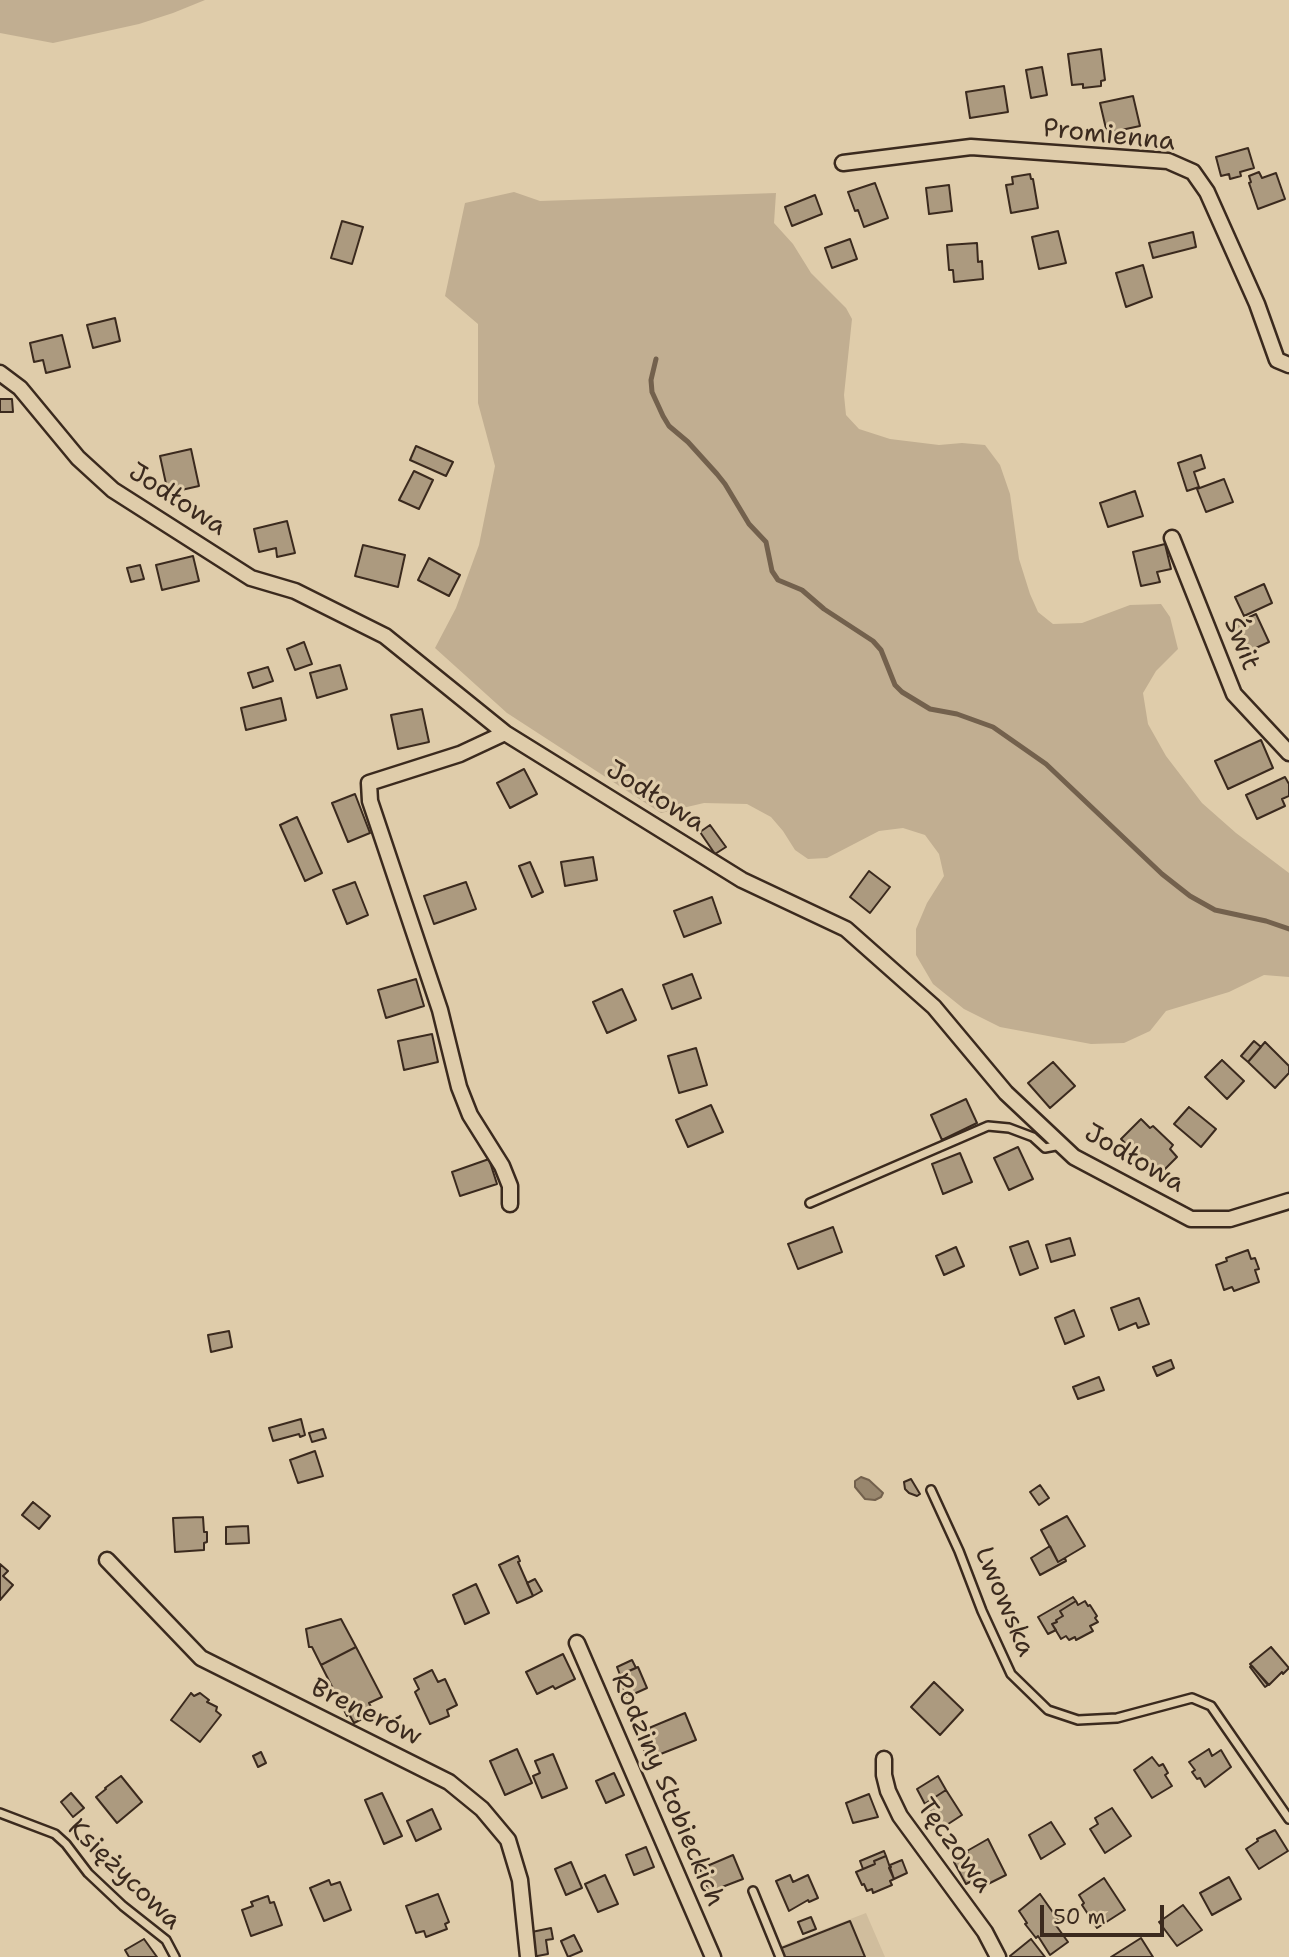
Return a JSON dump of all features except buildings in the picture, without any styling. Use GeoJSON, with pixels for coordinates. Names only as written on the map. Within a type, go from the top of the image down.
{"type":"FeatureCollection","features":[{"type":"Feature","properties":{"kind":"street","name":"Promienna"},"geometry":{"type":"LineString","coordinates":[[843,163],[971,147],[1168,161],[1193,172],[1207,192],[1258,304],[1277,360],[1289,365]]}},
{"type":"Feature","properties":{"kind":"street","name":"Jodłowa"},"geometry":{"type":"LineString","coordinates":[[0,373],[20,388],[78,458],[113,490],[251,578],[295,591],[385,636],[505,733],[742,880],[846,929],[934,1007],[1006,1093],[1074,1157],[1191,1219],[1230,1219],[1289,1202]]}},
{"type":"Feature","properties":{"kind":"street","name":"Świt"},"geometry":{"type":"LineString","coordinates":[[1172,538],[1234,694],[1289,753]]}},
{"type":"Feature","properties":{"kind":"street"},"geometry":{"type":"LineString","coordinates":[[505,733],[460,754],[369,783],[370,801],[440,1010],[459,1087],[470,1115],[502,1166],[510,1186],[510,1204]]}},
{"type":"Feature","properties":{"kind":"street","name":"Brenerów"},"geometry":{"type":"LineString","coordinates":[[107,1560],[201,1658],[449,1782],[482,1809],[508,1840],[520,1880],[528,1957]]}},
{"type":"Feature","properties":{"kind":"street","name":"Rodziny Stobieckich"},"geometry":{"type":"LineString","coordinates":[[577,1643],[713,1957]]}},
{"type":"Feature","properties":{"kind":"street","name":"Tęczowa"},"geometry":{"type":"LineString","coordinates":[[884,1759],[888,1791],[900,1816],[985,1932],[998,1957]]}},
{"type":"Feature","properties":{"kind":"lane"},"geometry":{"type":"LineString","coordinates":[[810,1203],[988,1126],[1009,1128],[1033,1138],[1045,1148],[1061,1145]]}},
{"type":"Feature","properties":{"kind":"lane","name":"Lwowska"},"geometry":{"type":"LineString","coordinates":[[931,1490],[1012,1674],[1048,1710],[1078,1720],[1117,1718],[1192,1698],[1211,1706],[1289,1819]]}},
{"type":"Feature","properties":{"kind":"lane","name":"Księżycowa"},"geometry":{"type":"LineString","coordinates":[[0,1813],[55,1834],[88,1873],[123,1906],[166,1940],[175,1957]]}},
{"type":"Feature","properties":{"kind":"lane"},"geometry":{"type":"LineString","coordinates":[[753,1891],[780,1957]]}},
{"type":"Feature","properties":{"kind":"shaded area"},"geometry":{"type":"Polygon","coordinates":[[[0,0],[205,0],[139,24],[53,43],[0,33],[0,0]]]}},
{"type":"Feature","properties":{"kind":"shaded area"},"geometry":{"type":"Polygon","coordinates":[[[514,192],[540,201],[776,193],[774,223],[793,244],[811,273],[846,308],[852,319],[844,395],[846,415],[859,429],[890,439],[939,445],[985,445],[1000,465],[1010,494],[1019,559],[1030,594],[1038,612],[1053,624],[1082,623],[1130,605],[1161,604],[1170,617],[1178,649],[1156,671],[1143,693],[1148,724],[1166,756],[1202,803],[1289,873],[1289,977],[1264,975],[1229,992],[1166,1011],[1150,1031],[1124,1043],[1091,1044],[1000,1027],[964,1009],[933,984],[916,955],[916,929],[927,903],[944,876],[939,854],[925,835],[903,828],[879,831],[827,858],[808,859],[795,850],[771,817],[747,804],[704,803],[661,813],[507,713],[435,648],[456,608],[479,545],[495,466],[478,403],[478,324],[445,296],[465,203],[514,192]]]}},
{"type":"Feature","properties":{"kind":"shaded area"},"geometry":{"type":"Polygon","coordinates":[[[861,1477],[869,1480],[883,1493],[881,1497],[875,1500],[865,1499],[855,1487],[855,1481],[861,1477]]]}},
{"type":"Feature","properties":{"kind":"shaded area"},"geometry":{"type":"Polygon","coordinates":[[[866,1913],[885,1957],[783,1957],[778,1947],[866,1913]]]}},
{"type":"Feature","properties":{"kind":"waterway"},"geometry":{"type":"LineString","coordinates":[[656,359],[651,380],[652,392],[663,416],[669,426],[688,442],[717,474],[749,524],[766,542],[772,571],[778,580],[802,590],[824,609],[873,641],[881,650],[895,685],[902,692],[930,709],[957,714],[993,727],[1046,764],[1162,874],[1190,896],[1215,910],[1289,929]]}}]}
